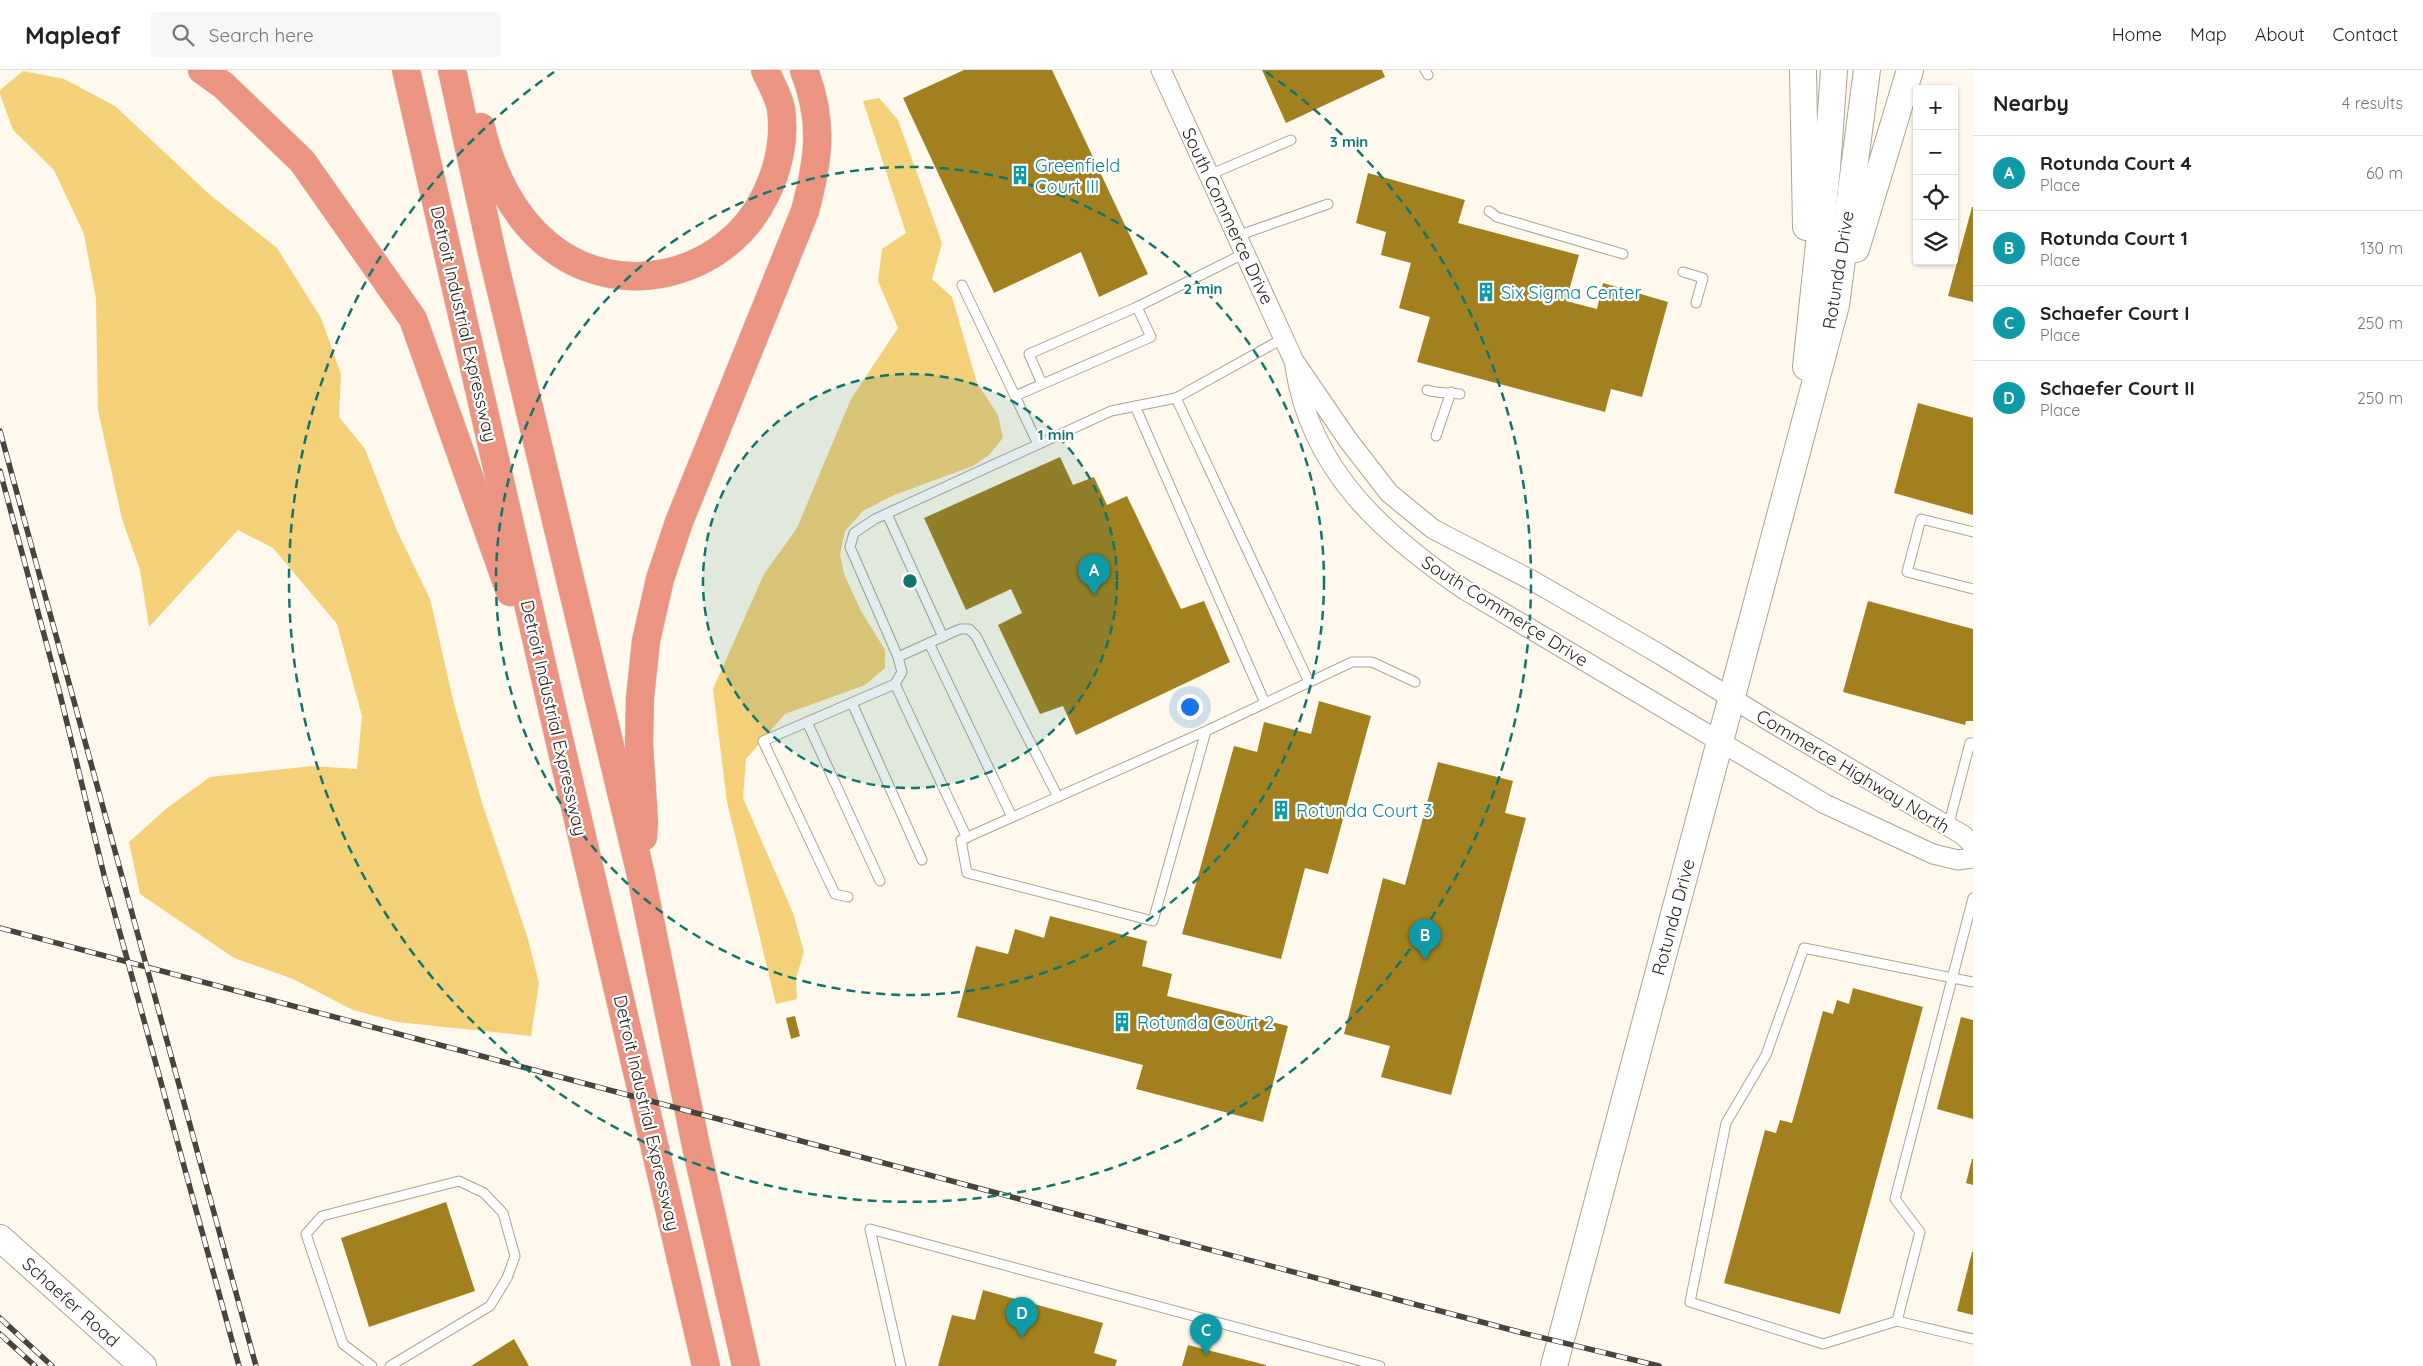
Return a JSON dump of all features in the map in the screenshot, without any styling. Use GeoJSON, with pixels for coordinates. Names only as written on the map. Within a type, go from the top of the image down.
{"type":"FeatureCollection","features":[{"type":"Feature","properties":{"kind":"highway"},"geometry":{"type":"LineString","coordinates":[[202,70],[224,85],[302,161],[413,320],[554,717]]}},
{"type":"Feature","properties":{"kind":"highway","name":"Detroit Industrial Expressway"},"geometry":{"type":"LineString","coordinates":[[406,70],[554,717],[706,1366]]}},
{"type":"Feature","properties":{"kind":"highway"},"geometry":{"type":"LineString","coordinates":[[452,70],[492,253],[640,871],[697,1151],[746,1366]]}},
{"type":"Feature","properties":{"kind":"highway"},"geometry":{"type":"LineString","coordinates":[[461,70],[472,89],[483,136],[495,172],[517,211],[534,232],[563,256],[588,267],[603,271],[645,276],[690,268],[718,253],[733,241],[760,208],[771,186],[783,145],[780,106],[765,70]]}},
{"type":"Feature","properties":{"kind":"highway"},"geometry":{"type":"LineString","coordinates":[[640,871],[644,822],[639,744],[640,698],[646,641],[660,578],[679,522],[805,211],[815,175],[818,120],[814,96],[804,70]]}},
{"type":"Feature","properties":{"kind":"main road"},"geometry":{"type":"LineString","coordinates":[[1803,70],[1806,217],[1800,310],[1808,353]]}},
{"type":"Feature","properties":{"kind":"main road","name":"Rotunda Drive"},"geometry":{"type":"LineString","coordinates":[[1793,467],[1808,353],[1834,70]]}},
{"type":"Feature","properties":{"kind":"main road","name":"Rotunda Drive"},"geometry":{"type":"LineString","coordinates":[[1554,1366],[1836,305],[1867,70]]}},
{"type":"Feature","properties":{"kind":"main road"},"geometry":{"type":"LineString","coordinates":[[1793,467],[1821,395],[1844,314],[1855,250],[1910,70]]}},
{"type":"Feature","properties":{"kind":"main road","name":"Schaefer Road"},"geometry":{"type":"LineString","coordinates":[[0,1238],[143,1366]]}},
{"type":"Feature","properties":{"kind":"street","name":"South Commerce Drive"},"geometry":{"type":"LineString","coordinates":[[1161,70],[1294,361],[1377,479],[1410,512],[1457,544],[1535,582],[1661,654],[1731,698]]}},
{"type":"Feature","properties":{"kind":"street","name":"South Commerce Drive"},"geometry":{"type":"LineString","coordinates":[[1294,361],[1307,419],[1319,446],[1339,477],[1366,510],[1396,540],[1465,590],[1720,741]]}},
{"type":"Feature","properties":{"kind":"street","name":"Commerce Highway North"},"geometry":{"type":"LineString","coordinates":[[1731,698],[1963,835],[1973,845]]}},
{"type":"Feature","properties":{"kind":"street","name":"Commerce Highway North"},"geometry":{"type":"LineString","coordinates":[[1720,741],[1825,804],[1915,846],[1933,854],[1958,860],[1973,858]]}},
{"type":"Feature","properties":{"kind":"lane"},"geometry":{"type":"LineString","coordinates":[[1209,175],[1291,140]]}},
{"type":"Feature","properties":{"kind":"lane"},"geometry":{"type":"LineString","coordinates":[[1042,384],[1029,354],[1137,307],[1241,245],[1328,204]]}},
{"type":"Feature","properties":{"kind":"lane"},"geometry":{"type":"LineString","coordinates":[[1489,212],[1623,254]]}},
{"type":"Feature","properties":{"kind":"lane"},"geometry":{"type":"LineString","coordinates":[[1683,272],[1703,278],[1696,303]]}},
{"type":"Feature","properties":{"kind":"lane"},"geometry":{"type":"LineString","coordinates":[[962,285],[1038,444]]}},
{"type":"Feature","properties":{"kind":"lane"},"geometry":{"type":"LineString","coordinates":[[1015,396],[1151,337],[1137,307]]}},
{"type":"Feature","properties":{"kind":"lane"},"geometry":{"type":"LineString","coordinates":[[848,897],[835,894],[763,742],[894,684],[902,672],[898,657],[850,547],[854,533],[888,514],[1111,410],[1176,398],[1284,338]]}},
{"type":"Feature","properties":{"kind":"lane"},"geometry":{"type":"LineString","coordinates":[[1427,390],[1439,394],[1455,393],[1436,436]]}},
{"type":"Feature","properties":{"kind":"lane"},"geometry":{"type":"LineString","coordinates":[[1176,398],[1308,682]]}},
{"type":"Feature","properties":{"kind":"lane"},"geometry":{"type":"LineString","coordinates":[[1135,406],[1265,703]]}},
{"type":"Feature","properties":{"kind":"lane"},"geometry":{"type":"LineString","coordinates":[[888,514],[943,637]]}},
{"type":"Feature","properties":{"kind":"lane"},"geometry":{"type":"LineString","coordinates":[[1973,532],[1921,519],[1907,572],[1973,589]]}},
{"type":"Feature","properties":{"kind":"lane"},"geometry":{"type":"LineString","coordinates":[[898,657],[960,629],[969,629],[976,636],[1058,797]]}},
{"type":"Feature","properties":{"kind":"lane"},"geometry":{"type":"LineString","coordinates":[[929,643],[1012,818]]}},
{"type":"Feature","properties":{"kind":"lane"},"geometry":{"type":"LineString","coordinates":[[1206,731],[1153,921],[967,873],[961,840],[1206,731],[1352,662],[1372,662],[1415,682]]}},
{"type":"Feature","properties":{"kind":"lane"},"geometry":{"type":"LineString","coordinates":[[894,684],[967,838]]}},
{"type":"Feature","properties":{"kind":"lane"},"geometry":{"type":"LineString","coordinates":[[852,702],[922,860]]}},
{"type":"Feature","properties":{"kind":"lane"},"geometry":{"type":"LineString","coordinates":[[807,722],[880,881]]}},
{"type":"Feature","properties":{"kind":"lane"},"geometry":{"type":"LineString","coordinates":[[1948,826],[1970,744],[1973,743]]}},
{"type":"Feature","properties":{"kind":"lane"},"geometry":{"type":"LineString","coordinates":[[1897,1321],[1920,1232],[1895,1200],[1973,898]]}},
{"type":"Feature","properties":{"kind":"lane"},"geometry":{"type":"LineString","coordinates":[[1973,982],[1804,948],[1766,1055],[1726,1123],[1690,1302],[1823,1344],[1897,1321],[1973,1339]]}},
{"type":"Feature","properties":{"kind":"lane"},"geometry":{"type":"LineString","coordinates":[[372,1366],[343,1344],[306,1234],[322,1216],[459,1181],[484,1193],[502,1213],[515,1256],[507,1278],[490,1306],[390,1366]]}},
{"type":"Feature","properties":{"kind":"lane"},"geometry":{"type":"LineString","coordinates":[[901,1366],[870,1229],[1380,1366]]}},
{"type":"Feature","properties":{"kind":"shaded area"},"geometry":{"type":"Polygon","coordinates":[[[23,71],[64,79],[115,106],[210,195],[277,248],[321,318],[341,374],[339,417],[365,449],[397,531],[430,599],[454,704],[482,803],[528,939],[539,983],[531,1036],[397,1022],[353,1010],[293,979],[234,958],[140,894],[129,842],[167,808],[210,777],[312,766],[357,769],[362,716],[337,624],[273,548],[238,530],[149,627],[140,570],[122,519],[98,410],[96,299],[84,234],[54,170],[13,130],[0,94],[0,90],[23,71]]]}},
{"type":"Feature","properties":{"kind":"shaded area"},"geometry":{"type":"Polygon","coordinates":[[[879,98],[898,120],[942,243],[932,279],[952,297],[977,383],[998,415],[1003,438],[989,455],[973,466],[894,495],[863,511],[845,531],[840,555],[844,574],[861,611],[885,650],[885,668],[865,685],[785,714],[746,759],[743,798],[793,913],[804,952],[796,978],[797,999],[776,1004],[727,802],[713,689],[764,574],[797,528],[851,399],[898,328],[878,281],[882,249],[906,233],[863,101],[879,98]]]}},
{"type":"Feature","properties":{"kind":"building","name":"Greenfield Court III"},"geometry":{"type":"Polygon","coordinates":[[[964,70],[1052,70],[1148,274],[1099,297],[1081,252],[994,293],[903,98],[964,70]]]}},
{"type":"Feature","properties":{"kind":"building"},"geometry":{"type":"Polygon","coordinates":[[[1262,70],[1382,70],[1385,77],[1286,123],[1262,70]]]}},
{"type":"Feature","properties":{"kind":"building","name":"Six Sigma Center"},"geometry":{"type":"Polygon","coordinates":[[[1368,173],[1465,200],[1458,223],[1579,255],[1566,301],[1597,309],[1603,283],[1668,302],[1642,397],[1611,389],[1605,412],[1417,362],[1430,317],[1399,308],[1411,263],[1381,255],[1386,232],[1356,223],[1368,173]]]}},
{"type":"Feature","properties":{"kind":"building"},"geometry":{"type":"Polygon","coordinates":[[[1973,207],[1973,302],[1948,296],[1956,265],[1958,265],[1958,259],[1973,207]]]}},
{"type":"Feature","properties":{"kind":"building"},"geometry":{"type":"Polygon","coordinates":[[[1918,403],[1973,418],[1973,515],[1894,493],[1918,403]]]}},
{"type":"Feature","properties":{"kind":"building"},"geometry":{"type":"Polygon","coordinates":[[[1060,457],[1073,485],[1094,477],[1107,505],[1127,496],[1181,609],[1204,601],[1230,662],[1076,735],[1063,706],[1040,714],[998,625],[1022,613],[1011,589],[966,610],[924,518],[1060,457]]]}},
{"type":"Feature","properties":{"kind":"building"},"geometry":{"type":"Polygon","coordinates":[[[1868,601],[1973,629],[1973,721],[1966,721],[1965,725],[1843,692],[1868,601]]]}},
{"type":"Feature","properties":{"kind":"building","name":"Rotunda Court 3"},"geometry":{"type":"Polygon","coordinates":[[[1319,701],[1371,716],[1328,874],[1305,868],[1281,959],[1182,934],[1234,746],[1257,752],[1264,722],[1311,734],[1319,701]]]}},
{"type":"Feature","properties":{"kind":"building"},"geometry":{"type":"Polygon","coordinates":[[[1438,762],[1513,781],[1505,813],[1526,818],[1451,1095],[1381,1077],[1390,1046],[1344,1034],[1383,878],[1405,885],[1438,762]]]}},
{"type":"Feature","properties":{"kind":"building","name":"Rotunda Court 2"},"geometry":{"type":"Polygon","coordinates":[[[1050,916],[1147,941],[1142,966],[1172,974],[1167,996],[1288,1026],[1263,1122],[1136,1089],[1143,1065],[957,1017],[976,946],[1008,954],[1015,929],[1044,938],[1050,916]]]}},
{"type":"Feature","properties":{"kind":"building"},"geometry":{"type":"Polygon","coordinates":[[[1853,988],[1923,1007],[1840,1314],[1724,1283],[1765,1130],[1776,1133],[1780,1120],[1792,1123],[1823,1011],[1833,1014],[1837,1000],[1849,1004],[1853,988]]]}},
{"type":"Feature","properties":{"kind":"building"},"geometry":{"type":"Polygon","coordinates":[[[795,1016],[800,1036],[791,1039],[786,1018],[795,1016]]]}},
{"type":"Feature","properties":{"kind":"building"},"geometry":{"type":"Polygon","coordinates":[[[1961,1017],[1973,1020],[1973,1119],[1937,1109],[1961,1017]]]}},
{"type":"Feature","properties":{"kind":"building"},"geometry":{"type":"Polygon","coordinates":[[[1973,1159],[1973,1185],[1966,1183],[1973,1159]]]}},
{"type":"Feature","properties":{"kind":"building"},"geometry":{"type":"Polygon","coordinates":[[[446,1202],[475,1291],[369,1327],[341,1238],[446,1202]]]}},
{"type":"Feature","properties":{"kind":"building"},"geometry":{"type":"Polygon","coordinates":[[[1973,1252],[1973,1315],[1957,1311],[1973,1252]]]}},
{"type":"Feature","properties":{"kind":"building"},"geometry":{"type":"Polygon","coordinates":[[[983,1290],[1103,1323],[1094,1353],[1117,1360],[1115,1366],[938,1366],[952,1315],[975,1320],[983,1290]]]}},
{"type":"Feature","properties":{"kind":"building"},"geometry":{"type":"Polygon","coordinates":[[[514,1339],[529,1366],[471,1366],[514,1339]]]}},
{"type":"Feature","properties":{"kind":"building"},"geometry":{"type":"Polygon","coordinates":[[[1188,1345],[1266,1365],[1266,1366],[1182,1366],[1188,1345]]]}},
{"type":"Feature","properties":{"kind":"railway"},"geometry":{"type":"LineString","coordinates":[[0,431],[256,1366]]}},
{"type":"Feature","properties":{"kind":"railway"},"geometry":{"type":"LineString","coordinates":[[0,471],[59,690],[104,875],[239,1366]]}},
{"type":"Feature","properties":{"kind":"railway"},"geometry":{"type":"LineString","coordinates":[[0,928],[1523,1333],[1659,1366]]}},
{"type":"Feature","properties":{"kind":"railway"},"geometry":{"type":"LineString","coordinates":[[0,1318],[52,1366]]}},
{"type":"Feature","properties":{"kind":"railway"},"geometry":{"type":"LineString","coordinates":[[0,1334],[35,1366]]}},
{"type":"Feature","properties":{"kind":"place","name":"Greenfield Court III"},"geometry":{"type":"Point","coordinates":[1020,175]}},
{"type":"Feature","properties":{"kind":"place","name":"Six Sigma Center"},"geometry":{"type":"Point","coordinates":[1486,292]}},
{"type":"Feature","properties":{"kind":"place","name":"Rotunda Court 4"},"geometry":{"type":"Point","coordinates":[1094,595]}},
{"type":"Feature","properties":{"kind":"place","name":"Rotunda Court 3"},"geometry":{"type":"Point","coordinates":[1281,810]}},
{"type":"Feature","properties":{"kind":"place","name":"Rotunda Court 1"},"geometry":{"type":"Point","coordinates":[1425,960]}},
{"type":"Feature","properties":{"kind":"place","name":"Rotunda Court 2"},"geometry":{"type":"Point","coordinates":[1122,1022]}},
{"type":"Feature","properties":{"kind":"place","name":"Schaefer Court II"},"geometry":{"type":"Point","coordinates":[1022,1338]}},
{"type":"Feature","properties":{"kind":"place","name":"Schaefer Court I"},"geometry":{"type":"Point","coordinates":[1206,1355]}}]}
